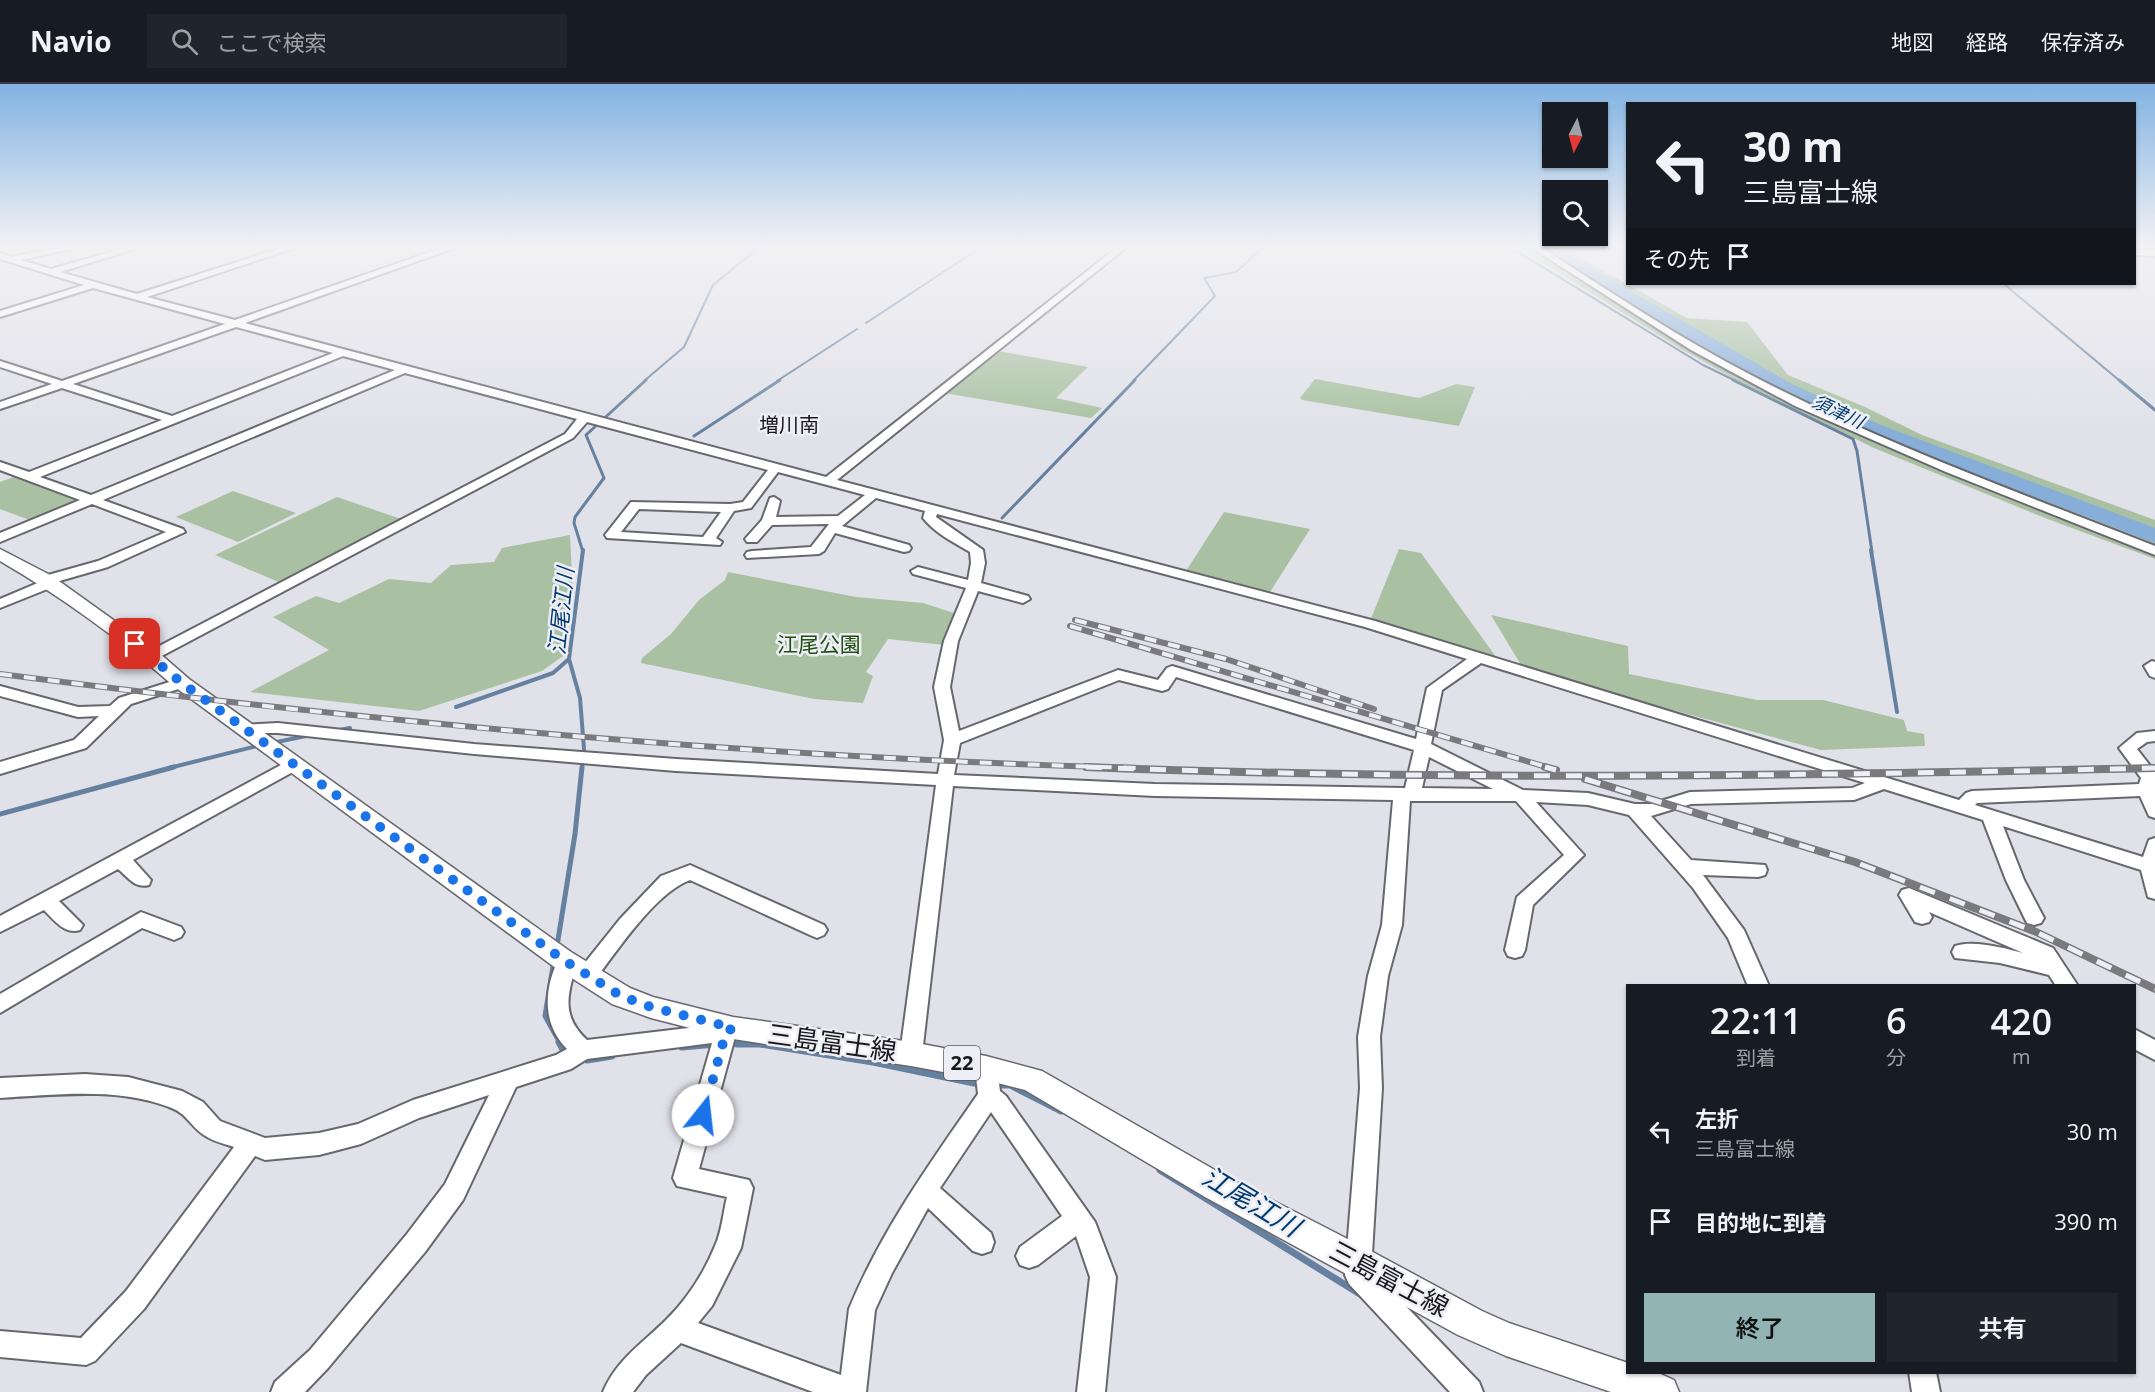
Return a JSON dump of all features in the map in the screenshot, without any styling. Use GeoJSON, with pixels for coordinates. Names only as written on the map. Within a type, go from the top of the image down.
{"type":"FeatureCollection","features":[{"type":"Feature","properties":{"kind":"main road","name":"三島富士線"},"geometry":{"type":"LineString","coordinates":[[0,554],[48,582],[151,656],[182,683],[258,739],[577,968],[621,996],[730,1030],[911,1054],[986,1068],[1032,1080],[1294,1230],[1358,1261],[1470,1323],[1506,1339],[1662,1392]]}},
{"type":"Feature","properties":{"kind":"street"},"geometry":{"type":"LineString","coordinates":[[0,314],[22,307]]}},
{"type":"Feature","properties":{"kind":"street"},"geometry":{"type":"LineString","coordinates":[[172,307],[587,419],[1370,624],[2152,866]]}},
{"type":"Feature","properties":{"kind":"street"},"geometry":{"type":"LineString","coordinates":[[0,406],[282,307]]}},
{"type":"Feature","properties":{"kind":"street"},"geometry":{"type":"LineString","coordinates":[[829,481],[1047,307]]}},
{"type":"Feature","properties":{"kind":"street"},"geometry":{"type":"LineString","coordinates":[[1629,307],[1688,345],[1751,379],[1873,438],[2155,551]]}},
{"type":"Feature","properties":{"kind":"street"},"geometry":{"type":"LineString","coordinates":[[28,477],[344,352]]}},
{"type":"Feature","properties":{"kind":"street"},"geometry":{"type":"LineString","coordinates":[[0,364],[174,420]]}},
{"type":"Feature","properties":{"kind":"street"},"geometry":{"type":"LineString","coordinates":[[0,538],[405,369]]}},
{"type":"Feature","properties":{"kind":"street"},"geometry":{"type":"LineString","coordinates":[[151,656],[569,436],[587,419]]}},
{"type":"Feature","properties":{"kind":"street"},"geometry":{"type":"LineString","coordinates":[[0,466],[178,532],[103,564],[48,582],[0,604]]}},
{"type":"Feature","properties":{"kind":"street"},"geometry":{"type":"LineString","coordinates":[[730,508],[711,542],[612,535],[635,505],[730,508],[747,505],[776,467]]}},
{"type":"Feature","properties":{"kind":"street"},"geometry":{"type":"LineString","coordinates":[[752,555],[814,551],[838,524],[874,494]]}},
{"type":"Feature","properties":{"kind":"street"},"geometry":{"type":"LineString","coordinates":[[752,539],[768,521],[774,501]]}},
{"type":"Feature","properties":{"kind":"street"},"geometry":{"type":"LineString","coordinates":[[911,1054],[952,740],[942,687],[951,641],[973,587],[978,563],[976,550],[939,527],[929,518],[932,510]]}},
{"type":"Feature","properties":{"kind":"street"},"geometry":{"type":"LineString","coordinates":[[768,521],[838,524],[904,548]]}},
{"type":"Feature","properties":{"kind":"street"},"geometry":{"type":"LineString","coordinates":[[918,571],[1023,599]]}},
{"type":"Feature","properties":{"kind":"street"},"geometry":{"type":"LineString","coordinates":[[1469,1392],[1358,1275],[1358,1261],[1371,1088],[1369,1037],[1378,976],[1392,925],[1407,796],[1423,747],[1435,688],[1478,657]]}},
{"type":"Feature","properties":{"kind":"street"},"geometry":{"type":"LineString","coordinates":[[952,740],[1118,675],[1162,687],[1172,670],[1423,747],[1521,796],[1575,855],[1524,902],[1515,950]]}},
{"type":"Feature","properties":{"kind":"street"},"geometry":{"type":"LineString","coordinates":[[0,768],[80,744],[126,701],[182,683]]}},
{"type":"Feature","properties":{"kind":"street"},"geometry":{"type":"LineString","coordinates":[[0,692],[78,712],[115,711]]}},
{"type":"Feature","properties":{"kind":"street"},"geometry":{"type":"LineString","coordinates":[[258,739],[278,728],[331,735],[676,765],[1155,790],[1588,799],[1635,810],[1652,810],[1690,798],[1854,794],[1881,784]]}},
{"type":"Feature","properties":{"kind":"street"},"geometry":{"type":"LineString","coordinates":[[2155,736],[2143,737],[2127,748],[2150,777],[2155,812]]}},
{"type":"Feature","properties":{"kind":"street"},"geometry":{"type":"LineString","coordinates":[[0,925],[294,764]]}},
{"type":"Feature","properties":{"kind":"street"},"geometry":{"type":"LineString","coordinates":[[1961,808],[1972,797],[2151,789]]}},
{"type":"Feature","properties":{"kind":"street"},"geometry":{"type":"LineString","coordinates":[[1635,810],[1700,883],[1737,935],[1759,984]]}},
{"type":"Feature","properties":{"kind":"street"},"geometry":{"type":"LineString","coordinates":[[1991,818],[2015,880],[2034,918]]}},
{"type":"Feature","properties":{"kind":"street"},"geometry":{"type":"LineString","coordinates":[[2155,845],[2152,866],[2155,892]]}},
{"type":"Feature","properties":{"kind":"street"},"geometry":{"type":"LineString","coordinates":[[120,859],[142,880]]}},
{"type":"Feature","properties":{"kind":"street"},"geometry":{"type":"LineString","coordinates":[[1686,867],[1758,870]]}},
{"type":"Feature","properties":{"kind":"street"},"geometry":{"type":"LineString","coordinates":[[583,1050],[573,1042],[556,1016],[556,998],[577,968],[627,924],[668,881],[690,872],[817,930]]}},
{"type":"Feature","properties":{"kind":"street"},"geometry":{"type":"LineString","coordinates":[[1922,917],[1909,895],[2046,954],[2067,984]]}},
{"type":"Feature","properties":{"kind":"street"},"geometry":{"type":"LineString","coordinates":[[45,900],[73,926]]}},
{"type":"Feature","properties":{"kind":"street"},"geometry":{"type":"LineString","coordinates":[[0,1004],[141,919],[174,932]]}},
{"type":"Feature","properties":{"kind":"street"},"geometry":{"type":"LineString","coordinates":[[1962,952],[2000,955],[2056,969]]}},
{"type":"Feature","properties":{"kind":"street"},"geometry":{"type":"LineString","coordinates":[[0,1088],[85,1084],[128,1088],[174,1098],[195,1109],[212,1128],[265,1149],[319,1144],[361,1134],[412,1110],[563,1062],[583,1050],[730,1030],[685,1178],[741,1188],[728,1248],[703,1297],[677,1328],[636,1365],[617,1392]]}},
{"type":"Feature","properties":{"kind":"street"},"geometry":{"type":"LineString","coordinates":[[2136,1039],[2155,1051]]}},
{"type":"Feature","properties":{"kind":"street"},"geometry":{"type":"LineString","coordinates":[[677,1328],[851,1392],[862,1309],[883,1264],[925,1190],[989,1096],[986,1068]]}},
{"type":"Feature","properties":{"kind":"street"},"geometry":{"type":"LineString","coordinates":[[285,1392],[319,1359],[416,1243],[454,1192],[509,1078]]}},
{"type":"Feature","properties":{"kind":"street"},"geometry":{"type":"LineString","coordinates":[[989,1096],[998,1103],[1086,1230],[1103,1277],[1091,1392]]}},
{"type":"Feature","properties":{"kind":"street"},"geometry":{"type":"LineString","coordinates":[[0,1344],[86,1352],[135,1300],[251,1143]]}},
{"type":"Feature","properties":{"kind":"street"},"geometry":{"type":"LineString","coordinates":[[925,1190],[982,1242]]}},
{"type":"Feature","properties":{"kind":"street"},"geometry":{"type":"LineString","coordinates":[[1029,1256],[1078,1219]]}},
{"type":"Feature","properties":{"kind":"street"},"geometry":{"type":"LineString","coordinates":[[1922,1374],[1926,1392]]}},
{"type":"Feature","properties":{"kind":"green space"},"geometry":{"type":"Polygon","coordinates":[[[1614,307],[1668,307],[1687,318],[1747,322],[1788,375],[1865,407],[1922,435],[2155,520],[2155,559],[2045,518],[1874,448],[1738,381],[1614,307]]]}},
{"type":"Feature","properties":{"kind":"green space"},"geometry":{"type":"Polygon","coordinates":[[[998,351],[1088,367],[1056,398],[1102,408],[1091,418],[944,393],[998,351]]]}},
{"type":"Feature","properties":{"kind":"green space"},"geometry":{"type":"Polygon","coordinates":[[[1315,379],[1419,398],[1456,384],[1475,387],[1459,426],[1302,400],[1300,398],[1315,379]]]}},
{"type":"Feature","properties":{"kind":"green space"},"geometry":{"type":"Polygon","coordinates":[[[16,476],[82,501],[35,522],[0,509],[0,482],[16,476]]]}},
{"type":"Feature","properties":{"kind":"green space"},"geometry":{"type":"Polygon","coordinates":[[[233,491],[296,513],[238,542],[176,517],[233,491]]]}},
{"type":"Feature","properties":{"kind":"green space"},"geometry":{"type":"Polygon","coordinates":[[[337,497],[404,520],[281,583],[215,555],[337,497]]]}},
{"type":"Feature","properties":{"kind":"green space"},"geometry":{"type":"Polygon","coordinates":[[[1224,512],[1310,529],[1270,592],[1186,571],[1224,512]]]}},
{"type":"Feature","properties":{"kind":"green space"},"geometry":{"type":"Polygon","coordinates":[[[570,535],[573,594],[563,656],[542,671],[419,711],[250,692],[329,650],[273,617],[316,596],[339,603],[389,579],[431,583],[451,565],[494,562],[502,548],[570,535]]]}},
{"type":"Feature","properties":{"kind":"green space"},"geometry":{"type":"Polygon","coordinates":[[[1399,549],[1421,553],[1496,657],[1370,621],[1399,549]]]}},
{"type":"Feature","properties":{"kind":"green space","name":"江尾公園"},"geometry":{"type":"Polygon","coordinates":[[[728,572],[856,597],[923,603],[954,613],[944,645],[888,639],[866,672],[873,676],[863,703],[814,699],[641,663],[642,658],[671,634],[699,600],[725,580],[728,572]]]}},
{"type":"Feature","properties":{"kind":"green space"},"geometry":{"type":"Polygon","coordinates":[[[1491,615],[1628,646],[1629,674],[1757,700],[1823,700],[1904,720],[1907,731],[1924,734],[1925,746],[1821,750],[1524,670],[1491,615]]]}},
{"type":"Feature","properties":{"kind":"waterway","name":"江尾江川"},"geometry":{"type":"LineString","coordinates":[[644,381],[684,347],[703,307]]}},
{"type":"Feature","properties":{"kind":"waterway"},"geometry":{"type":"LineString","coordinates":[[866,323],[890,307]]}},
{"type":"Feature","properties":{"kind":"waterway"},"geometry":{"type":"LineString","coordinates":[[1133,381],[1204,307]]}},
{"type":"Feature","properties":{"kind":"waterway"},"geometry":{"type":"LineString","coordinates":[[1608,307],[1703,365],[1736,381]]}},
{"type":"Feature","properties":{"kind":"waterway","name":"須津川"},"geometry":{"type":"LineString","coordinates":[[1646,307],[1785,388],[1874,429],[2155,536]]}},
{"type":"Feature","properties":{"kind":"waterway"},"geometry":{"type":"LineString","coordinates":[[2032,307],[2120,381]]}},
{"type":"Feature","properties":{"kind":"waterway"},"geometry":{"type":"LineString","coordinates":[[777,381],[857,329]]}},
{"type":"Feature","properties":{"kind":"waterway","name":"江尾江川"},"geometry":{"type":"LineString","coordinates":[[583,551],[574,523],[575,517],[604,478],[586,435],[646,380]]}},
{"type":"Feature","properties":{"kind":"waterway"},"geometry":{"type":"LineString","coordinates":[[694,436],[780,380]]}},
{"type":"Feature","properties":{"kind":"waterway"},"geometry":{"type":"LineString","coordinates":[[1002,518],[1135,380]]}},
{"type":"Feature","properties":{"kind":"waterway"},"geometry":{"type":"LineString","coordinates":[[1733,380],[1853,439],[1857,451],[1872,552]]}},
{"type":"Feature","properties":{"kind":"waterway"},"geometry":{"type":"LineString","coordinates":[[2119,380],[2155,410]]}},
{"type":"Feature","properties":{"kind":"waterway"},"geometry":{"type":"LineString","coordinates":[[1871,550],[1897,712]]}},
{"type":"Feature","properties":{"kind":"waterway","name":"江尾江川"},"geometry":{"type":"LineString","coordinates":[[569,659],[583,551]]}},
{"type":"Feature","properties":{"kind":"waterway"},"geometry":{"type":"LineString","coordinates":[[456,707],[553,673],[569,659]]}},
{"type":"Feature","properties":{"kind":"waterway","name":"江尾江川"},"geometry":{"type":"LineString","coordinates":[[569,659],[580,698],[584,749],[582,768]]}},
{"type":"Feature","properties":{"kind":"waterway"},"geometry":{"type":"LineString","coordinates":[[334,731],[350,728]]}},
{"type":"Feature","properties":{"kind":"waterway"},"geometry":{"type":"LineString","coordinates":[[272,743],[311,735]]}},
{"type":"Feature","properties":{"kind":"waterway"},"geometry":{"type":"LineString","coordinates":[[169,768],[261,745]]}},
{"type":"Feature","properties":{"kind":"waterway"},"geometry":{"type":"LineString","coordinates":[[0,814],[174,767]]}},
{"type":"Feature","properties":{"kind":"waterway","name":"江尾江川"},"geometry":{"type":"LineString","coordinates":[[557,946],[575,834],[582,767]]}},
{"type":"Feature","properties":{"kind":"waterway","name":"江尾江川"},"geometry":{"type":"LineString","coordinates":[[554,960],[545,1016],[560,1043]]}},
{"type":"Feature","properties":{"kind":"waterway","name":"江尾江川"},"geometry":{"type":"LineString","coordinates":[[559,1042],[565,1053]]}},
{"type":"Feature","properties":{"kind":"waterway","name":"江尾江川"},"geometry":{"type":"LineString","coordinates":[[682,1047],[716,1044]]}},
{"type":"Feature","properties":{"kind":"waterway","name":"江尾江川"},"geometry":{"type":"LineString","coordinates":[[737,1044],[760,1044],[873,1062],[974,1083]]}},
{"type":"Feature","properties":{"kind":"waterway","name":"江尾江川"},"geometry":{"type":"LineString","coordinates":[[587,1060],[612,1056]]}},
{"type":"Feature","properties":{"kind":"waterway","name":"江尾江川"},"geometry":{"type":"LineString","coordinates":[[1002,1085],[1010,1085],[1061,1111]]}},
{"type":"Feature","properties":{"kind":"waterway","name":"江尾江川"},"geometry":{"type":"LineString","coordinates":[[1160,1170],[1360,1294]]}},
{"type":"Feature","properties":{"kind":"railway"},"geometry":{"type":"LineString","coordinates":[[1075,620],[1226,659],[1374,709]]}},
{"type":"Feature","properties":{"kind":"railway"},"geometry":{"type":"LineString","coordinates":[[1070,626],[1550,768]]}},
{"type":"Feature","properties":{"kind":"railway"},"geometry":{"type":"LineString","coordinates":[[0,674],[284,708],[568,736],[853,756],[1138,768]]}},
{"type":"Feature","properties":{"kind":"railway"},"geometry":{"type":"LineString","coordinates":[[1086,767],[1487,776],[1888,773],[2155,768],[2142,768]]}},
{"type":"Feature","properties":{"kind":"railway"},"geometry":{"type":"LineString","coordinates":[[1545,767],[1556,770]]}},
{"type":"Feature","properties":{"kind":"railway"},"geometry":{"type":"LineString","coordinates":[[1585,779],[1855,862],[2034,931],[2155,989]]}},
{"type":"Feature","properties":{"kind":"district","name":"増川南"},"geometry":{"type":"Point","coordinates":[789,425]}},
{"type":"Feature","properties":{"kind":"route"},"geometry":{"type":"LineString","coordinates":[[135,644],[236,723],[562,959],[621,996],[651,1007],[733,1028],[726,1032],[703,1115]]}}]}
